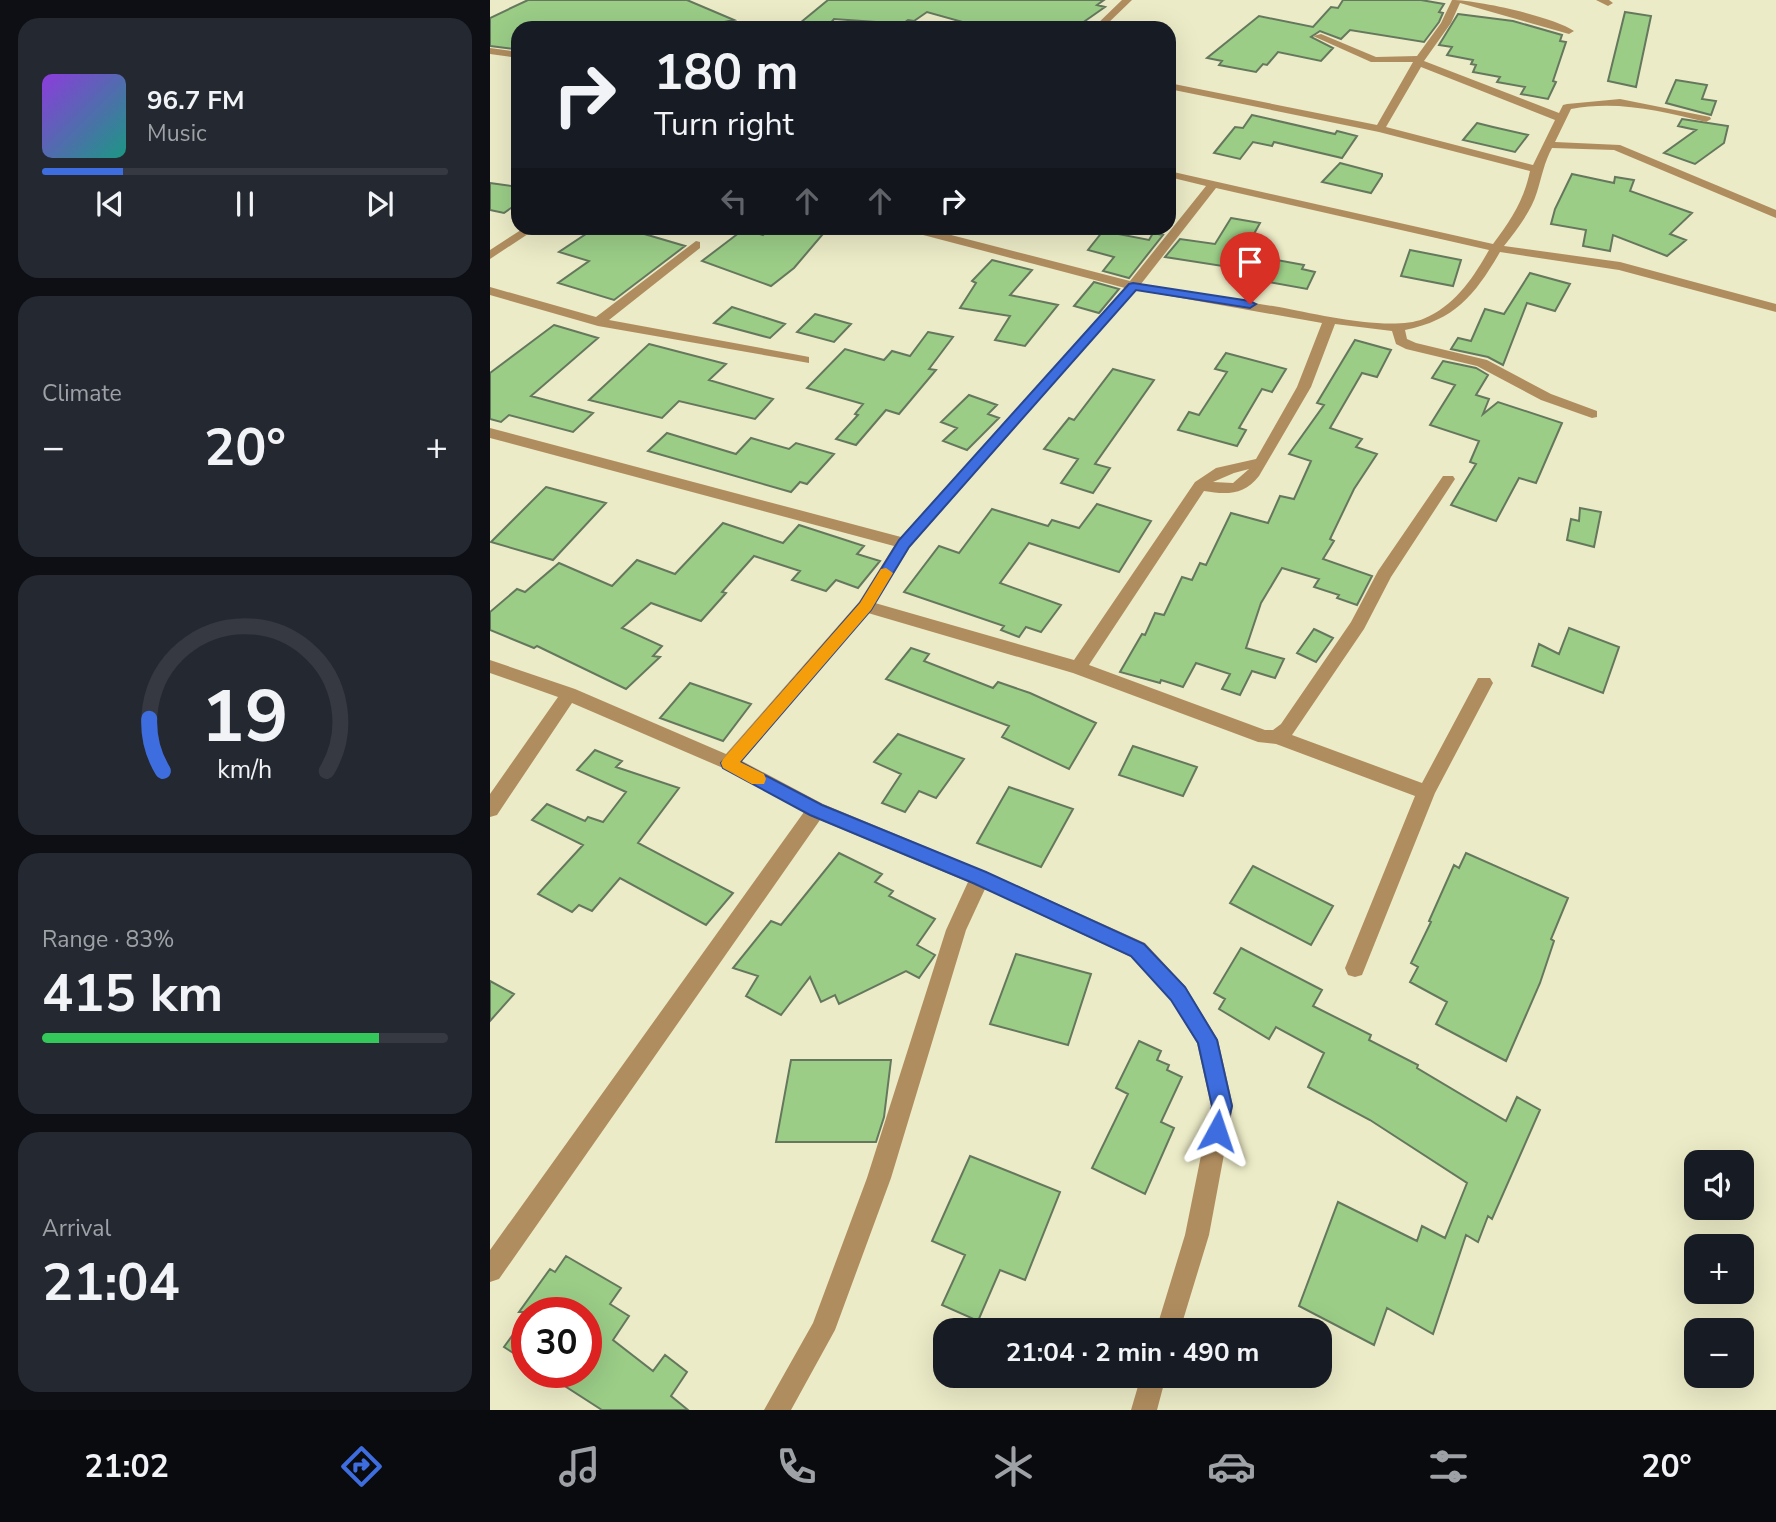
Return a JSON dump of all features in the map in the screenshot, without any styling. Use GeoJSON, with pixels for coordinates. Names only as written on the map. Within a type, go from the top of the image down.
{"type":"FeatureCollection","features":[{"type":"Feature","properties":{"kind":"street"},"geometry":{"type":"LineString","coordinates":[[1110,0],[1125,2]]}},
{"type":"Feature","properties":{"kind":"street"},"geometry":{"type":"LineString","coordinates":[[1380,129],[1446,23],[1457,0],[1505,10],[1569,31]]}},
{"type":"Feature","properties":{"kind":"street"},"geometry":{"type":"LineString","coordinates":[[1105,21],[1125,2]]}},
{"type":"Feature","properties":{"kind":"street"},"geometry":{"type":"LineString","coordinates":[[1318,36],[1376,60],[1420,61],[1560,118]]}},
{"type":"Feature","properties":{"kind":"street"},"geometry":{"type":"LineString","coordinates":[[490,51],[511,54]]}},
{"type":"Feature","properties":{"kind":"street"},"geometry":{"type":"LineString","coordinates":[[1176,87],[1380,129],[1536,169]]}},
{"type":"Feature","properties":{"kind":"street"},"geometry":{"type":"LineString","coordinates":[[956,235],[1133,286],[1330,320],[1398,328],[1427,322],[1451,308],[1476,283],[1496,248],[1518,219],[1531,192],[1536,169],[1567,107],[1587,102],[1610,101],[1667,109],[1706,119]]}},
{"type":"Feature","properties":{"kind":"street"},"geometry":{"type":"LineString","coordinates":[[1548,145],[1616,147],[1776,214]]}},
{"type":"Feature","properties":{"kind":"street"},"geometry":{"type":"LineString","coordinates":[[1176,176],[1496,248],[1620,266],[1776,308]]}},
{"type":"Feature","properties":{"kind":"street"},"geometry":{"type":"LineString","coordinates":[[1176,232],[1212,186]]}},
{"type":"Feature","properties":{"kind":"street"},"geometry":{"type":"LineString","coordinates":[[490,255],[520,235]]}},
{"type":"Feature","properties":{"kind":"street"},"geometry":{"type":"LineString","coordinates":[[729,763],[866,606],[904,543],[1133,286],[1173,235]]}},
{"type":"Feature","properties":{"kind":"street"},"geometry":{"type":"LineString","coordinates":[[598,322],[696,245]]}},
{"type":"Feature","properties":{"kind":"street"},"geometry":{"type":"LineString","coordinates":[[490,291],[598,322],[804,360]]}},
{"type":"Feature","properties":{"kind":"street"},"geometry":{"type":"LineString","coordinates":[[1078,668],[1200,485],[1212,475],[1232,467],[1261,463],[1304,387],[1330,320]]}},
{"type":"Feature","properties":{"kind":"street"},"geometry":{"type":"LineString","coordinates":[[1398,328],[1401,341],[1410,346],[1482,363],[1546,397],[1592,414]]}},
{"type":"Feature","properties":{"kind":"street"},"geometry":{"type":"LineString","coordinates":[[490,433],[904,543]]}},
{"type":"Feature","properties":{"kind":"street"},"geometry":{"type":"LineString","coordinates":[[1277,737],[1287,729],[1358,625],[1384,575],[1448,479]]}},
{"type":"Feature","properties":{"kind":"street"},"geometry":{"type":"LineString","coordinates":[[866,606],[1078,668],[1264,737],[1277,737],[1426,792]]}},
{"type":"Feature","properties":{"kind":"street"},"geometry":{"type":"LineString","coordinates":[[490,666],[569,695],[729,763],[816,810],[980,878],[1138,950],[1178,993],[1207,1040],[1222,1106],[1197,1235],[1172,1318]]}},
{"type":"Feature","properties":{"kind":"street"},"geometry":{"type":"LineString","coordinates":[[1355,968],[1426,792],[1484,683]]}},
{"type":"Feature","properties":{"kind":"street"},"geometry":{"type":"LineString","coordinates":[[490,809],[569,695]]}},
{"type":"Feature","properties":{"kind":"street"},"geometry":{"type":"LineString","coordinates":[[490,1270],[816,810]]}},
{"type":"Feature","properties":{"kind":"street"},"geometry":{"type":"LineString","coordinates":[[777,1410],[822,1330],[842,1279],[879,1178],[956,930],[980,878]]}},
{"type":"Feature","properties":{"kind":"street"},"geometry":{"type":"LineString","coordinates":[[1144,1410],[1150,1388]]}},
{"type":"Feature","properties":{"kind":"building"},"geometry":{"type":"Polygon","coordinates":[[[528,0],[687,0],[734,20],[511,21],[511,49],[490,46],[490,18],[528,0]]]}},
{"type":"Feature","properties":{"kind":"building"},"geometry":{"type":"Polygon","coordinates":[[[828,0],[1104,0],[1097,5],[1105,7],[1085,21],[959,21],[927,12],[914,21],[802,21],[828,0]]]}},
{"type":"Feature","properties":{"kind":"building"},"geometry":{"type":"Polygon","coordinates":[[[1343,0],[1421,0],[1444,4],[1439,12],[1443,13],[1439,22],[1424,42],[1350,30],[1341,39],[1320,31],[1311,37],[1333,48],[1321,61],[1278,52],[1267,65],[1263,64],[1256,72],[1219,65],[1222,61],[1207,58],[1259,16],[1313,27],[1331,7],[1338,8],[1343,0]]]}},
{"type":"Feature","properties":{"kind":"building"},"geometry":{"type":"Polygon","coordinates":[[[1625,12],[1651,16],[1636,87],[1608,81],[1625,12]]]}},
{"type":"Feature","properties":{"kind":"building"},"geometry":{"type":"Polygon","coordinates":[[[1458,14],[1513,21],[1562,35],[1560,41],[1566,42],[1553,81],[1556,82],[1548,99],[1521,94],[1525,87],[1497,82],[1500,77],[1473,72],[1476,65],[1471,64],[1473,60],[1447,55],[1452,47],[1439,45],[1458,14]]]}},
{"type":"Feature","properties":{"kind":"building"},"geometry":{"type":"Polygon","coordinates":[[[1676,80],[1707,85],[1702,99],[1716,101],[1711,115],[1666,103],[1676,80]]]}},
{"type":"Feature","properties":{"kind":"building"},"geometry":{"type":"Polygon","coordinates":[[[1252,115],[1335,134],[1337,131],[1357,136],[1342,158],[1274,142],[1272,146],[1253,142],[1240,159],[1214,153],[1235,127],[1243,128],[1252,115]]]}},
{"type":"Feature","properties":{"kind":"building"},"geometry":{"type":"Polygon","coordinates":[[[1682,119],[1728,126],[1724,143],[1695,164],[1664,153],[1696,130],[1678,126],[1682,119]]]}},
{"type":"Feature","properties":{"kind":"building"},"geometry":{"type":"Polygon","coordinates":[[[1477,123],[1528,135],[1515,152],[1463,140],[1477,123]]]}},
{"type":"Feature","properties":{"kind":"building"},"geometry":{"type":"Polygon","coordinates":[[[1340,163],[1382,176],[1371,193],[1322,182],[1340,163]]]}},
{"type":"Feature","properties":{"kind":"building"},"geometry":{"type":"Polygon","coordinates":[[[1572,174],[1614,183],[1615,177],[1634,180],[1630,191],[1692,213],[1670,234],[1686,240],[1667,256],[1613,235],[1610,251],[1583,246],[1586,230],[1551,224],[1555,209],[1572,174]]]}},
{"type":"Feature","properties":{"kind":"building"},"geometry":{"type":"Polygon","coordinates":[[[490,183],[511,186],[511,208],[504,213],[490,210],[490,183]]]}},
{"type":"Feature","properties":{"kind":"building"},"geometry":{"type":"Polygon","coordinates":[[[1231,218],[1260,223],[1235,268],[1165,257],[1180,239],[1215,244],[1231,218]]]}},
{"type":"Feature","properties":{"kind":"building"},"geometry":{"type":"Polygon","coordinates":[[[584,235],[648,235],[685,246],[614,300],[558,283],[589,261],[559,252],[584,235]]]}},
{"type":"Feature","properties":{"kind":"building"},"geometry":{"type":"Polygon","coordinates":[[[736,235],[822,235],[794,268],[771,286],[702,261],[736,235]]]}},
{"type":"Feature","properties":{"kind":"building"},"geometry":{"type":"Polygon","coordinates":[[[1100,235],[1123,235],[1149,240],[1152,235],[1163,235],[1129,278],[1103,271],[1114,257],[1088,250],[1100,235]]]}},
{"type":"Feature","properties":{"kind":"building"},"geometry":{"type":"Polygon","coordinates":[[[1410,250],[1461,260],[1453,286],[1401,276],[1410,250]]]}},
{"type":"Feature","properties":{"kind":"building"},"geometry":{"type":"Polygon","coordinates":[[[1260,257],[1304,265],[1302,269],[1315,272],[1307,289],[1269,282],[1271,279],[1250,274],[1260,257]]]}},
{"type":"Feature","properties":{"kind":"building"},"geometry":{"type":"Polygon","coordinates":[[[992,260],[1032,270],[1010,295],[1058,305],[1025,346],[995,340],[1010,316],[960,308],[976,283],[972,281],[992,260]]]}},
{"type":"Feature","properties":{"kind":"building"},"geometry":{"type":"Polygon","coordinates":[[[1530,273],[1570,284],[1555,311],[1527,303],[1503,365],[1488,357],[1451,349],[1458,338],[1471,341],[1485,309],[1504,314],[1530,273]]]}},
{"type":"Feature","properties":{"kind":"building"},"geometry":{"type":"Polygon","coordinates":[[[1094,282],[1119,289],[1099,313],[1074,306],[1094,282]]]}},
{"type":"Feature","properties":{"kind":"building"},"geometry":{"type":"Polygon","coordinates":[[[732,307],[785,324],[770,338],[714,323],[732,307]]]}},
{"type":"Feature","properties":{"kind":"building"},"geometry":{"type":"Polygon","coordinates":[[[815,314],[851,324],[834,342],[797,332],[815,314]]]}},
{"type":"Feature","properties":{"kind":"building"},"geometry":{"type":"Polygon","coordinates":[[[554,325],[598,338],[531,396],[593,413],[573,432],[509,415],[501,422],[490,419],[490,373],[554,325]]]}},
{"type":"Feature","properties":{"kind":"building"},"geometry":{"type":"Polygon","coordinates":[[[928,332],[953,337],[929,369],[936,370],[899,414],[886,410],[856,445],[836,439],[858,415],[855,414],[863,404],[807,388],[845,349],[884,360],[892,351],[910,356],[928,332]]]}},
{"type":"Feature","properties":{"kind":"building"},"geometry":{"type":"Polygon","coordinates":[[[1355,340],[1391,350],[1377,377],[1362,373],[1330,428],[1362,439],[1356,447],[1377,454],[1354,489],[1330,539],[1334,541],[1323,559],[1372,576],[1357,605],[1337,598],[1339,595],[1314,587],[1319,579],[1282,568],[1261,603],[1246,648],[1284,659],[1275,678],[1252,671],[1240,695],[1222,689],[1230,674],[1196,663],[1183,687],[1120,672],[1142,634],[1145,635],[1155,613],[1164,615],[1182,577],[1192,580],[1200,563],[1206,565],[1231,513],[1268,523],[1280,496],[1294,499],[1311,461],[1289,454],[1324,405],[1317,403],[1355,340]]]}},
{"type":"Feature","properties":{"kind":"building"},"geometry":{"type":"Polygon","coordinates":[[[649,344],[726,364],[709,380],[773,399],[755,419],[679,401],[662,418],[589,400],[649,344]]]}},
{"type":"Feature","properties":{"kind":"building"},"geometry":{"type":"Polygon","coordinates":[[[1226,353],[1286,369],[1272,392],[1262,389],[1239,428],[1246,430],[1237,446],[1178,430],[1189,412],[1199,415],[1227,372],[1215,369],[1226,353]]]}},
{"type":"Feature","properties":{"kind":"building"},"geometry":{"type":"Polygon","coordinates":[[[1443,361],[1476,368],[1488,375],[1476,395],[1489,399],[1483,414],[1498,402],[1562,423],[1536,483],[1519,478],[1496,521],[1451,505],[1476,464],[1470,462],[1479,441],[1430,425],[1455,385],[1432,378],[1443,361]]]}},
{"type":"Feature","properties":{"kind":"building"},"geometry":{"type":"Polygon","coordinates":[[[1113,369],[1154,380],[1095,464],[1110,468],[1093,493],[1061,483],[1078,459],[1044,449],[1069,418],[1074,420],[1113,369]]]}},
{"type":"Feature","properties":{"kind":"building"},"geometry":{"type":"Polygon","coordinates":[[[969,395],[997,405],[988,414],[999,418],[967,450],[943,441],[957,428],[941,422],[969,395]]]}},
{"type":"Feature","properties":{"kind":"building"},"geometry":{"type":"Polygon","coordinates":[[[667,433],[736,454],[751,438],[789,449],[796,443],[834,454],[807,484],[800,482],[791,492],[648,451],[667,433]]]}},
{"type":"Feature","properties":{"kind":"building"},"geometry":{"type":"Polygon","coordinates":[[[546,487],[606,503],[553,560],[491,542],[546,487]]]}},
{"type":"Feature","properties":{"kind":"building"},"geometry":{"type":"Polygon","coordinates":[[[1097,504],[1151,521],[1119,572],[1029,543],[1000,583],[1061,605],[1041,632],[1026,627],[1019,637],[1001,630],[1004,626],[904,592],[939,546],[959,553],[992,509],[1048,526],[1052,520],[1079,528],[1097,504]]]}},
{"type":"Feature","properties":{"kind":"building"},"geometry":{"type":"Polygon","coordinates":[[[1580,508],[1601,512],[1594,547],[1567,540],[1571,519],[1579,521],[1580,508]]]}},
{"type":"Feature","properties":{"kind":"building"},"geometry":{"type":"Polygon","coordinates":[[[723,523],[783,543],[799,525],[864,546],[857,554],[880,561],[858,588],[836,580],[826,591],[792,580],[800,571],[754,556],[701,621],[651,603],[622,628],[662,646],[653,656],[660,657],[626,689],[537,646],[534,648],[490,630],[490,612],[517,589],[525,592],[559,563],[612,586],[637,560],[675,574],[723,523]]]}},
{"type":"Feature","properties":{"kind":"building"},"geometry":{"type":"Polygon","coordinates":[[[1569,628],[1619,647],[1603,693],[1532,666],[1539,644],[1559,654],[1569,628]]]}},
{"type":"Feature","properties":{"kind":"building"},"geometry":{"type":"Polygon","coordinates":[[[1314,629],[1333,638],[1316,662],[1297,653],[1314,629]]]}},
{"type":"Feature","properties":{"kind":"building"},"geometry":{"type":"Polygon","coordinates":[[[911,648],[929,654],[924,661],[993,688],[998,682],[1030,693],[1096,723],[1069,769],[1002,737],[1009,726],[886,679],[911,648]]]}},
{"type":"Feature","properties":{"kind":"building"},"geometry":{"type":"Polygon","coordinates":[[[690,683],[751,704],[723,741],[660,718],[690,683]]]}},
{"type":"Feature","properties":{"kind":"building"},"geometry":{"type":"Polygon","coordinates":[[[898,734],[964,759],[936,798],[919,791],[905,812],[882,803],[901,774],[874,762],[898,734]]]}},
{"type":"Feature","properties":{"kind":"building"},"geometry":{"type":"Polygon","coordinates":[[[1133,746],[1197,767],[1183,796],[1119,775],[1133,746]]]}},
{"type":"Feature","properties":{"kind":"building"},"geometry":{"type":"Polygon","coordinates":[[[595,750],[622,761],[616,767],[679,788],[638,843],[733,893],[706,925],[620,878],[592,911],[579,905],[572,912],[538,894],[583,845],[532,820],[547,804],[585,821],[588,817],[603,822],[626,792],[577,770],[595,750]]]}},
{"type":"Feature","properties":{"kind":"building"},"geometry":{"type":"Polygon","coordinates":[[[1009,787],[1073,809],[1041,867],[977,843],[1009,787]]]}},
{"type":"Feature","properties":{"kind":"building"},"geometry":{"type":"Polygon","coordinates":[[[839,853],[882,874],[875,882],[893,891],[889,896],[935,919],[917,945],[935,955],[919,978],[906,971],[839,1004],[835,995],[821,1002],[810,977],[781,1015],[746,996],[758,976],[733,968],[771,921],[781,925],[839,853]]]}},
{"type":"Feature","properties":{"kind":"building"},"geometry":{"type":"Polygon","coordinates":[[[1466,853],[1568,898],[1551,939],[1554,941],[1540,983],[1506,1061],[1436,1024],[1447,1002],[1410,982],[1418,967],[1411,963],[1431,922],[1429,921],[1454,865],[1459,868],[1466,853]]]}},
{"type":"Feature","properties":{"kind":"building"},"geometry":{"type":"Polygon","coordinates":[[[1253,866],[1333,906],[1311,945],[1230,903],[1253,866]]]}},
{"type":"Feature","properties":{"kind":"building"},"geometry":{"type":"Polygon","coordinates":[[[1241,948],[1322,990],[1313,1006],[1371,1035],[1369,1040],[1418,1065],[1417,1068],[1506,1121],[1517,1097],[1540,1110],[1492,1219],[1488,1216],[1478,1242],[1466,1235],[1433,1334],[1387,1308],[1374,1345],[1332,1323],[1332,1318],[1322,1318],[1299,1306],[1338,1202],[1417,1241],[1422,1226],[1445,1238],[1467,1183],[1370,1120],[1308,1087],[1324,1053],[1276,1027],[1269,1039],[1219,1009],[1225,999],[1214,993],[1241,948]]]}},
{"type":"Feature","properties":{"kind":"building"},"geometry":{"type":"Polygon","coordinates":[[[1016,954],[1091,974],[1068,1045],[990,1024],[1016,954]]]}},
{"type":"Feature","properties":{"kind":"building"},"geometry":{"type":"Polygon","coordinates":[[[490,981],[514,994],[490,1021],[490,981]]]}},
{"type":"Feature","properties":{"kind":"building"},"geometry":{"type":"Polygon","coordinates":[[[1139,1041],[1161,1051],[1157,1060],[1169,1065],[1167,1070],[1182,1077],[1161,1122],[1174,1128],[1145,1194],[1092,1168],[1128,1094],[1116,1088],[1139,1041]]]}},
{"type":"Feature","properties":{"kind":"building"},"geometry":{"type":"Polygon","coordinates":[[[791,1060],[891,1060],[884,1117],[876,1142],[776,1142],[791,1060]]]}},
{"type":"Feature","properties":{"kind":"building"},"geometry":{"type":"Polygon","coordinates":[[[970,1156],[1060,1192],[1025,1280],[1000,1270],[979,1318],[971,1318],[942,1305],[965,1255],[932,1241],[970,1156]]]}},
{"type":"Feature","properties":{"kind":"building"},"geometry":{"type":"Polygon","coordinates":[[[566,1256],[621,1288],[610,1304],[629,1316],[613,1340],[653,1371],[665,1355],[687,1372],[671,1396],[688,1410],[602,1410],[568,1388],[602,1388],[602,1297],[530,1297],[550,1269],[555,1272],[566,1256]]]}},
{"type":"Feature","properties":{"kind":"building"},"geometry":{"type":"Polygon","coordinates":[[[511,1337],[511,1352],[504,1347],[511,1337]]]}},
{"type":"Feature","properties":{"kind":"slow traffic"},"geometry":{"type":"LineString","coordinates":[[758,779],[729,763],[866,606],[886,573]]}},
{"type":"Feature","properties":{"kind":"route"},"geometry":{"type":"LineString","coordinates":[[1217,1131],[1222,1106],[1207,1040],[1178,993],[1138,950],[980,878],[816,810],[729,763],[866,606],[904,543],[1133,286],[1250,304]]}}]}
